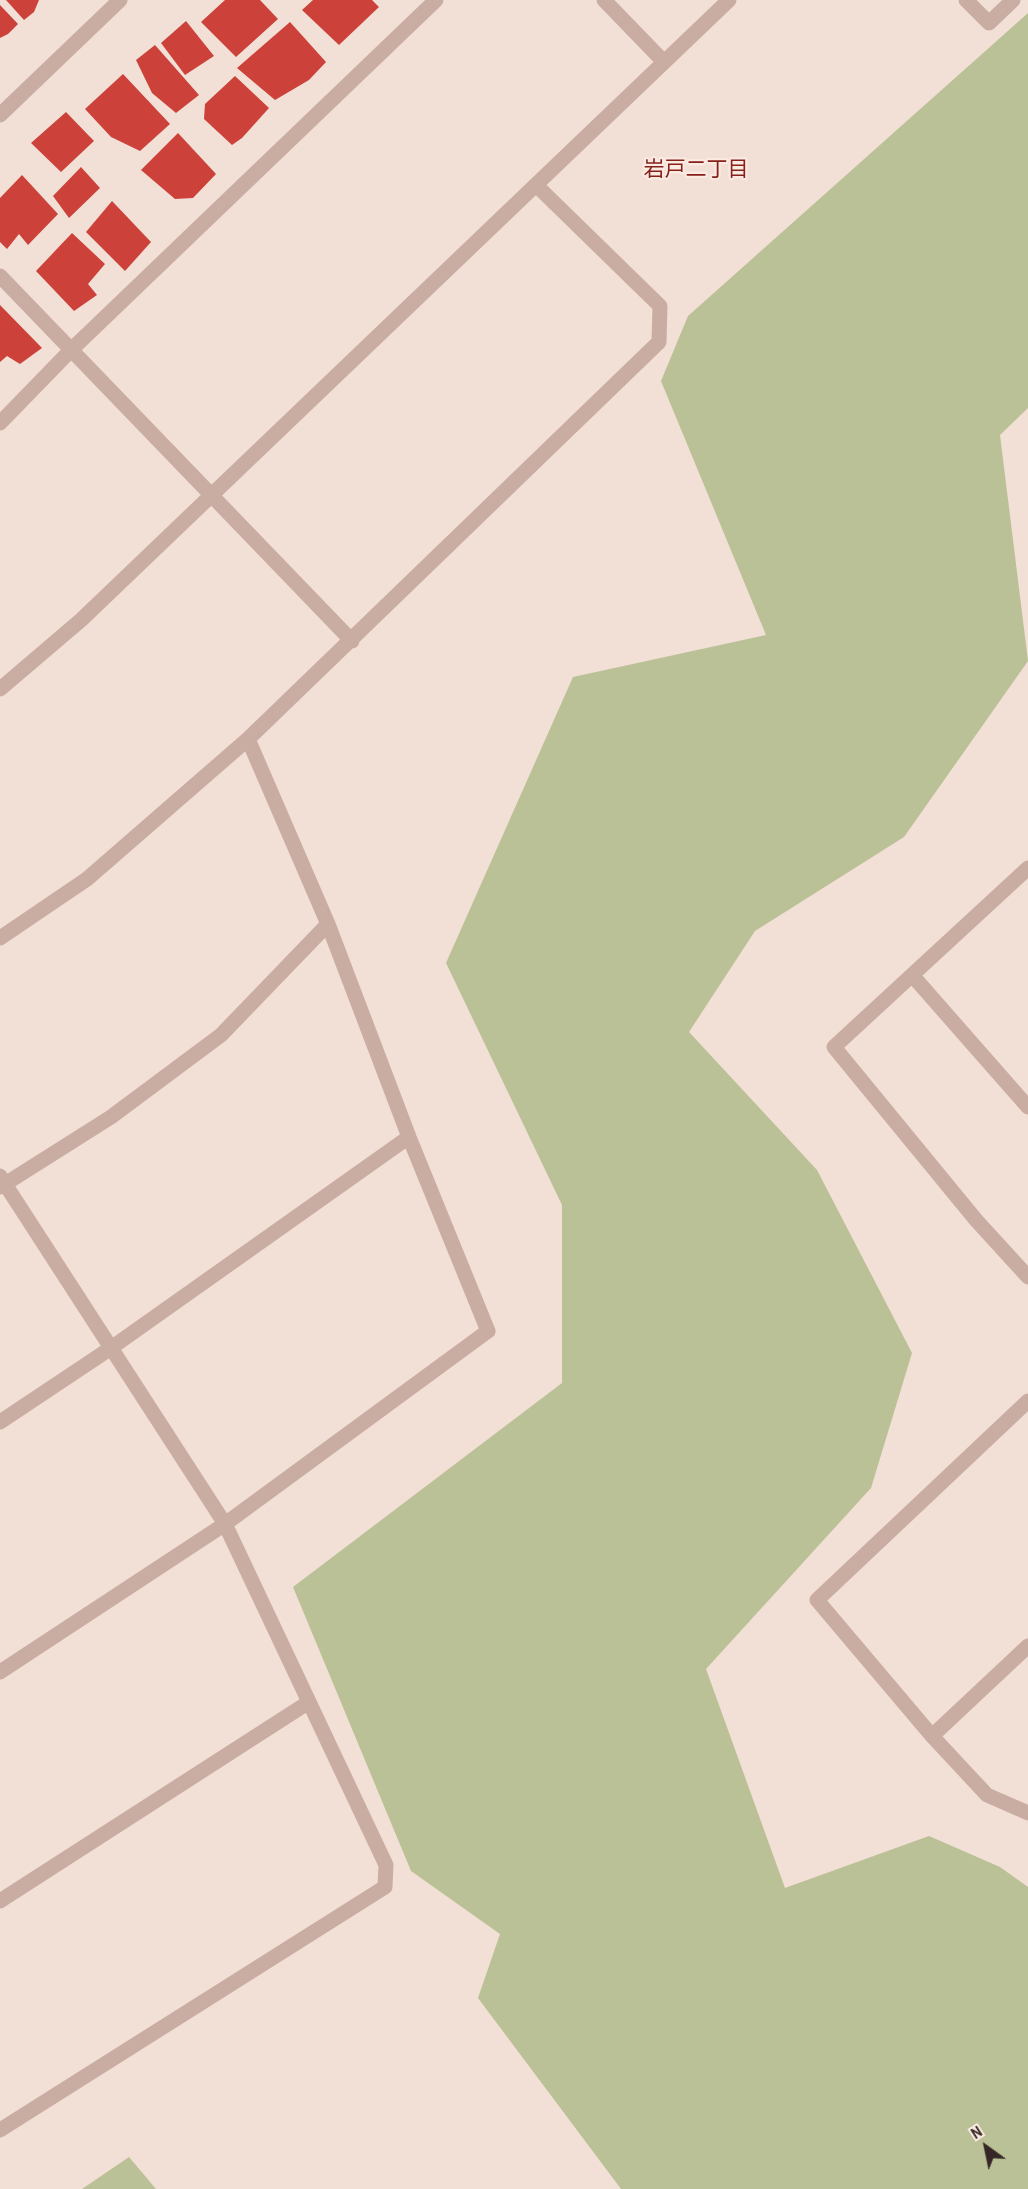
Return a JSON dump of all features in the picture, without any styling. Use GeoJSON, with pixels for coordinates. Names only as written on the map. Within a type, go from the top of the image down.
{"type":"FeatureCollection","features":[{"type":"Feature","properties":{"kind":"street"},"geometry":{"type":"LineString","coordinates":[[0,115],[120,0]]}},
{"type":"Feature","properties":{"kind":"street"},"geometry":{"type":"LineString","coordinates":[[0,423],[71,350],[436,0]]}},
{"type":"Feature","properties":{"kind":"street"},"geometry":{"type":"LineString","coordinates":[[604,0],[664,62]]}},
{"type":"Feature","properties":{"kind":"street"},"geometry":{"type":"LineString","coordinates":[[0,689],[81,620],[729,0]]}},
{"type":"Feature","properties":{"kind":"street"},"geometry":{"type":"LineString","coordinates":[[966,0],[989,23],[1013,0]]}},
{"type":"Feature","properties":{"kind":"street"},"geometry":{"type":"LineString","coordinates":[[0,938],[87,879],[248,739],[659,342],[660,306],[536,184]]}},
{"type":"Feature","properties":{"kind":"street"},"geometry":{"type":"LineString","coordinates":[[0,276],[352,641]]}},
{"type":"Feature","properties":{"kind":"street"},"geometry":{"type":"LineString","coordinates":[[0,1671],[225,1524],[488,1331],[409,1137],[328,924],[248,739]]}},
{"type":"Feature","properties":{"kind":"street"},"geometry":{"type":"LineString","coordinates":[[1028,868],[834,1047],[976,1220],[1028,1277]]}},
{"type":"Feature","properties":{"kind":"street"},"geometry":{"type":"LineString","coordinates":[[0,2130],[385,1887],[386,1865],[225,1524],[2,1182],[111,1118],[221,1035],[328,924]]}},
{"type":"Feature","properties":{"kind":"street"},"geometry":{"type":"LineString","coordinates":[[912,975],[1028,1107]]}},
{"type":"Feature","properties":{"kind":"street"},"geometry":{"type":"LineString","coordinates":[[0,1422],[111,1348],[409,1137]]}},
{"type":"Feature","properties":{"kind":"street"},"geometry":{"type":"LineString","coordinates":[[1028,1401],[817,1600],[932,1736],[987,1796],[1028,1814]]}},
{"type":"Feature","properties":{"kind":"street"},"geometry":{"type":"LineString","coordinates":[[932,1736],[1028,1646]]}},
{"type":"Feature","properties":{"kind":"street"},"geometry":{"type":"LineString","coordinates":[[0,1901],[309,1702]]}},
{"type":"Feature","properties":{"kind":"green space"},"geometry":{"type":"Polygon","coordinates":[[[1028,13],[1028,408],[1000,435],[1028,661],[904,837],[755,931],[689,1032],[817,1170],[912,1353],[871,1488],[706,1669],[785,1888],[929,1836],[1000,1867],[1028,1887],[1028,2189],[621,2189],[478,1998],[500,1934],[411,1871],[293,1587],[562,1383],[562,1205],[446,963],[573,677],[766,635],[661,381],[688,316],[1028,13]]]}},
{"type":"Feature","properties":{"kind":"green space"},"geometry":{"type":"Polygon","coordinates":[[[129,2157],[156,2189],[82,2189],[129,2157]]]}},
{"type":"Feature","properties":{"kind":"building"},"geometry":{"type":"Polygon","coordinates":[[[6,0],[39,0],[34,12],[24,20],[6,0]]]}},
{"type":"Feature","properties":{"kind":"building"},"geometry":{"type":"Polygon","coordinates":[[[225,0],[260,0],[278,19],[236,57],[201,22],[225,0]]]}},
{"type":"Feature","properties":{"kind":"building"},"geometry":{"type":"Polygon","coordinates":[[[313,0],[372,0],[379,7],[339,45],[302,10],[313,0]]]}},
{"type":"Feature","properties":{"kind":"building"},"geometry":{"type":"Polygon","coordinates":[[[0,5],[18,24],[0,38],[0,5]]]}},
{"type":"Feature","properties":{"kind":"building"},"geometry":{"type":"Polygon","coordinates":[[[186,21],[214,56],[185,75],[161,43],[186,21]]]}},
{"type":"Feature","properties":{"kind":"building"},"geometry":{"type":"Polygon","coordinates":[[[290,22],[326,62],[309,80],[275,100],[237,68],[290,22]]]}},
{"type":"Feature","properties":{"kind":"building"},"geometry":{"type":"Polygon","coordinates":[[[155,45],[199,95],[176,113],[152,93],[136,60],[155,45]]]}},
{"type":"Feature","properties":{"kind":"building"},"geometry":{"type":"Polygon","coordinates":[[[123,74],[170,124],[140,151],[111,137],[85,109],[123,74]]]}},
{"type":"Feature","properties":{"kind":"building"},"geometry":{"type":"Polygon","coordinates":[[[235,76],[269,108],[242,138],[232,145],[204,119],[205,104],[235,76]]]}},
{"type":"Feature","properties":{"kind":"building"},"geometry":{"type":"Polygon","coordinates":[[[66,112],[94,141],[61,172],[31,143],[66,112]]]}},
{"type":"Feature","properties":{"kind":"building"},"geometry":{"type":"Polygon","coordinates":[[[178,133],[216,174],[193,198],[175,199],[141,170],[178,133]]]}},
{"type":"Feature","properties":{"kind":"building"},"geometry":{"type":"Polygon","coordinates":[[[81,167],[100,188],[69,218],[53,196],[81,167]]]}},
{"type":"Feature","properties":{"kind":"building"},"geometry":{"type":"Polygon","coordinates":[[[22,175],[58,214],[28,245],[19,234],[7,249],[0,242],[0,198],[22,175]]]}},
{"type":"Feature","properties":{"kind":"building"},"geometry":{"type":"Polygon","coordinates":[[[112,201],[151,242],[125,271],[86,232],[112,201]]]}},
{"type":"Feature","properties":{"kind":"building"},"geometry":{"type":"Polygon","coordinates":[[[72,233],[105,264],[88,284],[97,295],[74,311],[36,271],[72,233]]]}},
{"type":"Feature","properties":{"kind":"building"},"geometry":{"type":"Polygon","coordinates":[[[0,305],[42,348],[20,364],[7,356],[0,362],[0,305]]]}},
{"type":"Feature","properties":{"kind":"district","name":"岩戸二丁目"},"geometry":{"type":"Point","coordinates":[696,170]}}]}
